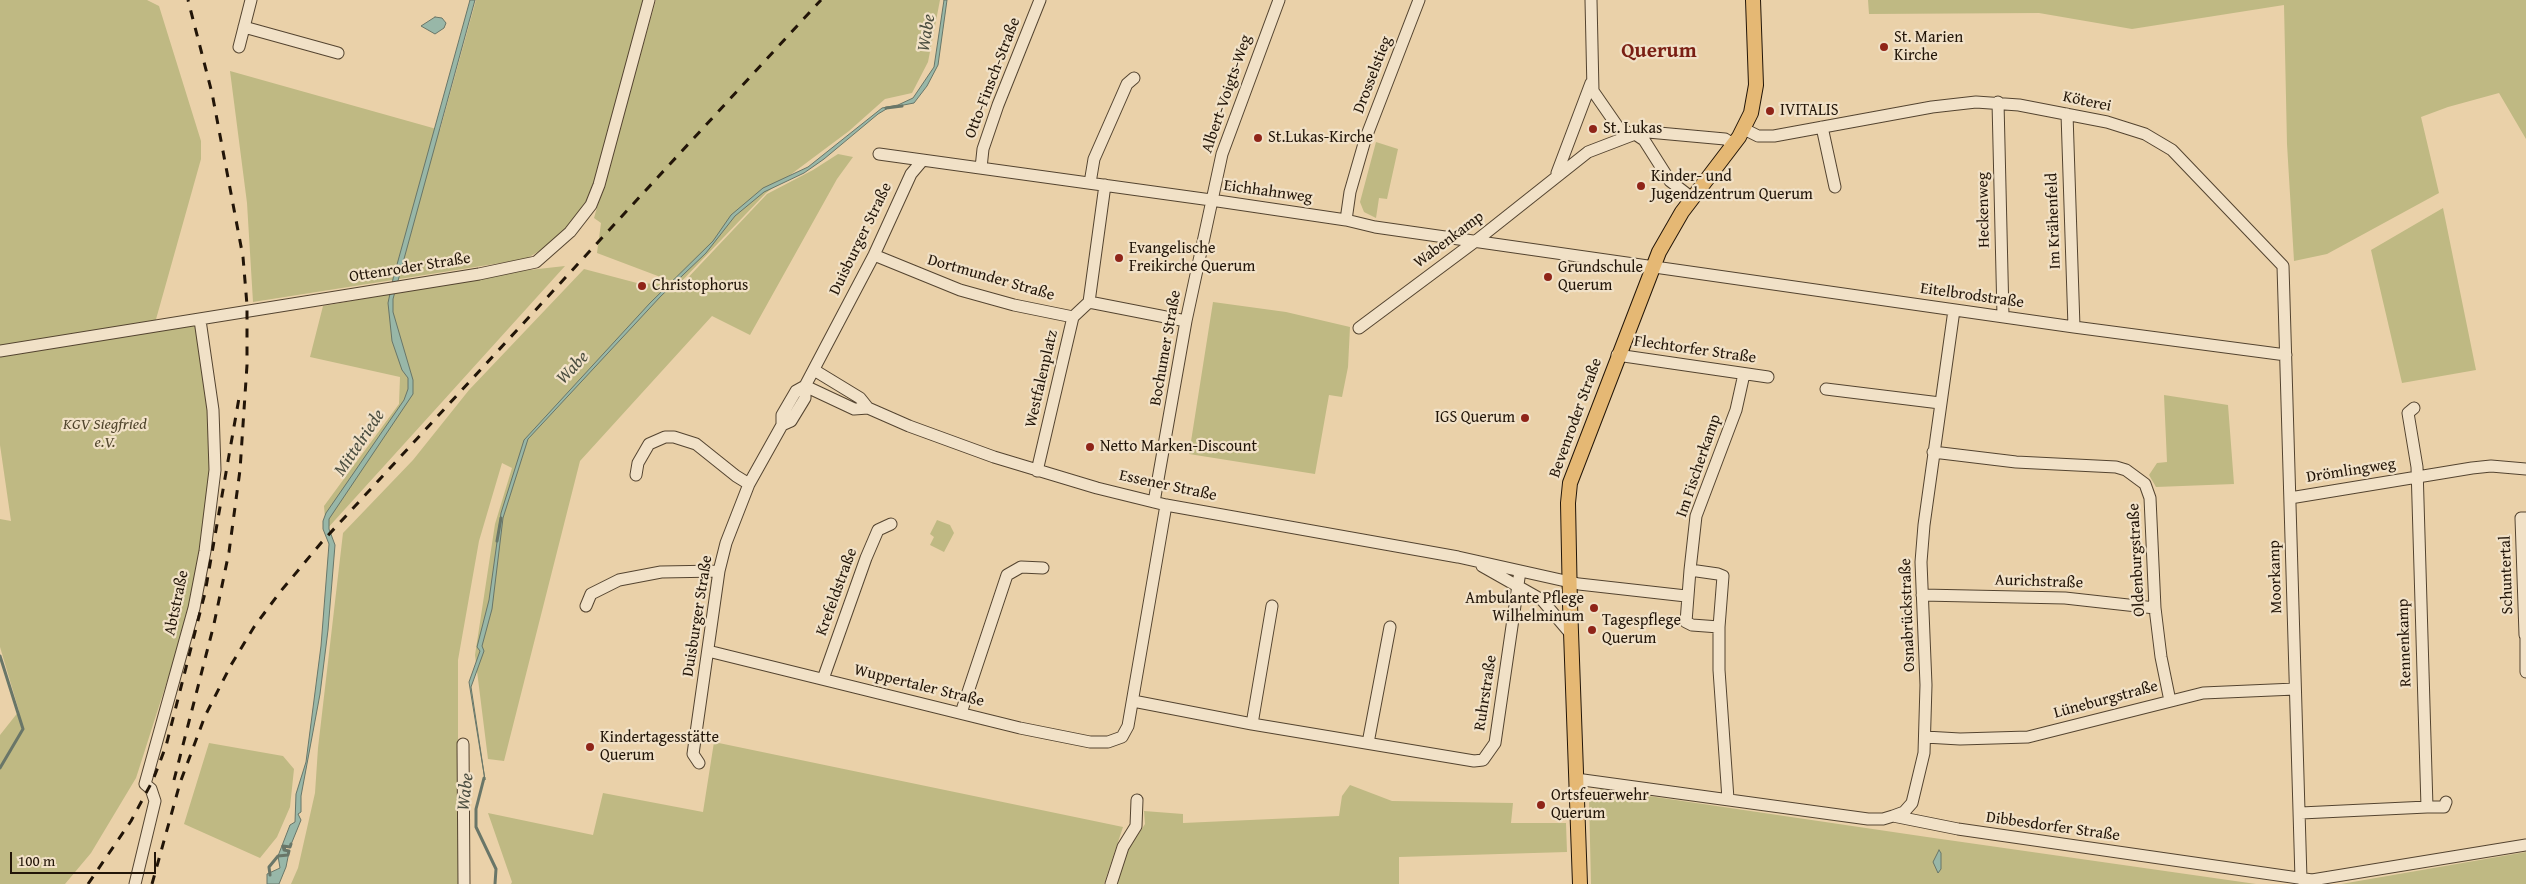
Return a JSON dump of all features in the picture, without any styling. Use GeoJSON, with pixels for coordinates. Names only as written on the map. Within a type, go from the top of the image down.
{"type":"FeatureCollection","features":[{"type":"Feature","properties":{"kind":"main road","name":"Bevenroder Straße"},"geometry":{"type":"LineString","coordinates":[[1580,884],[1570,633],[1568,504],[1570,483],[1653,265],[1692,198],[1744,129],[1751,113],[1756,95],[1753,0]]}},
{"type":"Feature","properties":{"kind":"street"},"geometry":{"type":"LineString","coordinates":[[239,47],[251,0]]}},
{"type":"Feature","properties":{"kind":"street","name":"Ottenroder Straße"},"geometry":{"type":"LineString","coordinates":[[0,351],[200,320],[536,262],[574,228],[591,205],[599,185],[650,0]]}},
{"type":"Feature","properties":{"kind":"street","name":"Otto-Finsch-Straße"},"geometry":{"type":"LineString","coordinates":[[980,168],[983,149],[998,105],[1040,0]]}},
{"type":"Feature","properties":{"kind":"street","name":"Albert-Voigts-Weg"},"geometry":{"type":"LineString","coordinates":[[1211,200],[1222,154],[1278,0]]}},
{"type":"Feature","properties":{"kind":"street","name":"Drosselstieg"},"geometry":{"type":"LineString","coordinates":[[1346,220],[1350,192],[1365,140],[1419,0]]}},
{"type":"Feature","properties":{"kind":"street"},"geometry":{"type":"LineString","coordinates":[[1590,0],[1591,84],[1593,91],[1620,130],[1635,134],[1644,140],[1670,181],[1692,198]]}},
{"type":"Feature","properties":{"kind":"street"},"geometry":{"type":"LineString","coordinates":[[244,27],[338,53]]}},
{"type":"Feature","properties":{"kind":"street"},"geometry":{"type":"LineString","coordinates":[[1090,183],[1094,159],[1126,84],[1134,78]]}},
{"type":"Feature","properties":{"kind":"street"},"geometry":{"type":"LineString","coordinates":[[1557,174],[1591,84]]}},
{"type":"Feature","properties":{"kind":"street","name":"Köterei"},"geometry":{"type":"LineString","coordinates":[[1744,129],[1766,137],[1956,103],[1998,102],[2107,122],[2145,134],[2172,150],[2281,262],[2285,274]]}},
{"type":"Feature","properties":{"kind":"street","name":"Heckenweg"},"geometry":{"type":"LineString","coordinates":[[1998,102],[2004,316]]}},
{"type":"Feature","properties":{"kind":"street","name":"Im Krähenfeld"},"geometry":{"type":"LineString","coordinates":[[2067,114],[2074,327]]}},
{"type":"Feature","properties":{"kind":"street"},"geometry":{"type":"LineString","coordinates":[[1822,127],[1834,187]]}},
{"type":"Feature","properties":{"kind":"street"},"geometry":{"type":"LineString","coordinates":[[1635,134],[1648,132],[1725,139],[1733,144]]}},
{"type":"Feature","properties":{"kind":"street","name":"Wabenkamp"},"geometry":{"type":"LineString","coordinates":[[1358,328],[1477,240],[1557,174],[1588,152],[1635,134]]}},
{"type":"Feature","properties":{"kind":"street","name":"Eichhahnweg"},"geometry":{"type":"LineString","coordinates":[[879,154],[1211,200],[1346,220],[1375,227],[1653,265]]}},
{"type":"Feature","properties":{"kind":"street","name":"Duisburger Straße"},"geometry":{"type":"LineString","coordinates":[[699,763],[693,754],[719,571],[726,543],[749,484],[782,425],[782,415],[796,391],[805,386],[814,370],[874,255],[911,174],[922,161]]}},
{"type":"Feature","properties":{"kind":"street"},"geometry":{"type":"LineString","coordinates":[[1105,186],[1089,302],[1186,321]]}},
{"type":"Feature","properties":{"kind":"street","name":"Bochumer Straße"},"geometry":{"type":"LineString","coordinates":[[1122,737],[1128,726],[1133,702],[1186,321],[1211,200]]}},
{"type":"Feature","properties":{"kind":"street","name":"Dortmunder Straße"},"geometry":{"type":"LineString","coordinates":[[874,255],[960,290],[1014,305],[1073,317]]}},
{"type":"Feature","properties":{"kind":"street","name":"Eitelbrodstraße"},"geometry":{"type":"LineString","coordinates":[[1653,265],[1954,310],[2286,355]]}},
{"type":"Feature","properties":{"kind":"street","name":"Moorkamp"},"geometry":{"type":"LineString","coordinates":[[2285,274],[2301,879]]}},
{"type":"Feature","properties":{"kind":"street","name":"Westfalenplatz"},"geometry":{"type":"LineString","coordinates":[[1037,471],[1073,317],[1089,302]]}},
{"type":"Feature","properties":{"kind":"street","name":"Osnabrückstraße"},"geometry":{"type":"LineString","coordinates":[[1894,816],[1904,812],[1916,793],[1925,737],[1926,685],[1921,562],[1924,525],[1954,310]]}},
{"type":"Feature","properties":{"kind":"street","name":"Abtstraße"},"geometry":{"type":"LineString","coordinates":[[135,884],[155,802],[151,789],[145,784],[194,608],[205,551],[215,470],[213,410],[200,320]]}},
{"type":"Feature","properties":{"kind":"street","name":"Flechtorfer Straße"},"geometry":{"type":"LineString","coordinates":[[1618,355],[1768,377]]}},
{"type":"Feature","properties":{"kind":"street","name":"Essener Straße"},"geometry":{"type":"LineString","coordinates":[[814,370],[860,398],[868,408],[950,442],[1037,471],[1160,503],[1472,561],[1569,582]]}},
{"type":"Feature","properties":{"kind":"street","name":"Im Fischerkamp"},"geometry":{"type":"LineString","coordinates":[[1719,627],[1692,625],[1686,622],[1686,596],[1696,516],[1736,410],[1744,374]]}},
{"type":"Feature","properties":{"kind":"street","name":"Essener Straße"},"geometry":{"type":"LineString","coordinates":[[805,386],[854,410],[868,408]]}},
{"type":"Feature","properties":{"kind":"street"},"geometry":{"type":"LineString","coordinates":[[1826,389],[1940,403]]}},
{"type":"Feature","properties":{"kind":"street","name":"Drömlingweg"},"geometry":{"type":"LineString","coordinates":[[2414,408],[2408,413],[2416,477]]}},
{"type":"Feature","properties":{"kind":"street"},"geometry":{"type":"LineString","coordinates":[[636,475],[638,463],[649,444],[664,437],[674,437],[696,444],[749,484]]}},
{"type":"Feature","properties":{"kind":"street","name":"Oldenburgstraße"},"geometry":{"type":"LineString","coordinates":[[1934,452],[2016,462],[2116,467],[2134,475],[2145,484],[2149,491],[2155,608],[2160,657],[2170,700]]}},
{"type":"Feature","properties":{"kind":"street","name":"Drömlingweg"},"geometry":{"type":"LineString","coordinates":[[2290,498],[2491,466],[2526,469]]}},
{"type":"Feature","properties":{"kind":"street","name":"Rennenkamp"},"geometry":{"type":"LineString","coordinates":[[2416,477],[2427,808]]}},
{"type":"Feature","properties":{"kind":"street","name":"Schuntertal"},"geometry":{"type":"LineString","coordinates":[[2526,518],[2521,518],[2526,672]]}},
{"type":"Feature","properties":{"kind":"street","name":"Krefeldstraße"},"geometry":{"type":"LineString","coordinates":[[823,679],[878,530],[891,524]]}},
{"type":"Feature","properties":{"kind":"street","name":"Essener Straße"},"geometry":{"type":"LineString","coordinates":[[1472,561],[1542,600],[1570,633]]}},
{"type":"Feature","properties":{"kind":"street"},"geometry":{"type":"LineString","coordinates":[[961,713],[1007,575],[1021,567],[1043,568]]}},
{"type":"Feature","properties":{"kind":"street"},"geometry":{"type":"LineString","coordinates":[[1690,570],[1723,576],[1719,627],[1721,714],[1728,799]]}},
{"type":"Feature","properties":{"kind":"street"},"geometry":{"type":"LineString","coordinates":[[586,606],[591,594],[619,580],[661,572],[719,571]]}},
{"type":"Feature","properties":{"kind":"street","name":"Ruhrstraße"},"geometry":{"type":"LineString","coordinates":[[1133,702],[1474,761],[1483,760],[1495,743],[1520,571]]}},
{"type":"Feature","properties":{"kind":"street"},"geometry":{"type":"LineString","coordinates":[[1569,582],[1686,596]]}},
{"type":"Feature","properties":{"kind":"street","name":"Aurichstraße"},"geometry":{"type":"LineString","coordinates":[[1922,595],[2065,598],[2155,608]]}},
{"type":"Feature","properties":{"kind":"street"},"geometry":{"type":"LineString","coordinates":[[1252,724],[1272,606]]}},
{"type":"Feature","properties":{"kind":"street"},"geometry":{"type":"LineString","coordinates":[[1368,743],[1390,627]]}},
{"type":"Feature","properties":{"kind":"street","name":"Wuppertaler Straße"},"geometry":{"type":"LineString","coordinates":[[708,651],[961,713],[1085,741],[1108,742],[1122,737]]}},
{"type":"Feature","properties":{"kind":"street","name":"Lüneburgstraße"},"geometry":{"type":"LineString","coordinates":[[1925,737],[1960,739],[2028,737],[2170,700],[2210,693],[2296,689]]}},
{"type":"Feature","properties":{"kind":"street"},"geometry":{"type":"LineString","coordinates":[[464,744],[464,884]]}},
{"type":"Feature","properties":{"kind":"street","name":"Dibbesdorfer Straße"},"geometry":{"type":"LineString","coordinates":[[1576,779],[1868,818],[1894,816],[1958,830],[2282,880],[2312,880],[2526,845]]}},
{"type":"Feature","properties":{"kind":"street"},"geometry":{"type":"LineString","coordinates":[[1111,884],[1123,847],[1136,826],[1137,800]]}},
{"type":"Feature","properties":{"kind":"street"},"geometry":{"type":"LineString","coordinates":[[2300,813],[2427,808],[2444,806],[2446,802]]}},
{"type":"Feature","properties":{"kind":"green space","name":"KGV Siegfried e.V."},"geometry":{"type":"Polygon","coordinates":[[[0,0],[147,0],[159,6],[201,141],[201,159],[153,330],[195,325],[211,439],[209,480],[198,564],[184,628],[136,778],[91,853],[65,884],[0,884],[0,735],[19,711],[0,647],[0,519],[11,521],[0,445],[0,0]]]}},
{"type":"Feature","properties":{"kind":"green space"},"geometry":{"type":"Polygon","coordinates":[[[476,0],[644,0],[591,193],[585,204],[562,233],[544,248],[526,259],[253,302],[247,203],[230,71],[440,130],[476,0]]]}},
{"type":"Feature","properties":{"kind":"green space"},"geometry":{"type":"Polygon","coordinates":[[[656,0],[940,0],[928,62],[912,93],[885,99],[849,131],[766,193],[679,284],[597,253],[601,223],[594,218],[656,0]]]}},
{"type":"Feature","properties":{"kind":"green space"},"geometry":{"type":"Polygon","coordinates":[[[1868,0],[2526,0],[2526,139],[2499,93],[2448,107],[2421,117],[2439,193],[2327,254],[2294,261],[2287,144],[2284,5],[2132,29],[2039,13],[1869,14],[1868,0]]]}},
{"type":"Feature","properties":{"kind":"green space"},"geometry":{"type":"Polygon","coordinates":[[[1376,142],[1398,149],[1387,199],[1379,198],[1376,218],[1364,212],[1360,202],[1376,142]]]}},
{"type":"Feature","properties":{"kind":"green space"},"geometry":{"type":"Polygon","coordinates":[[[838,154],[853,157],[837,179],[750,335],[712,316],[580,461],[504,761],[488,759],[475,655],[495,524],[512,468],[502,463],[479,541],[458,660],[458,884],[291,884],[298,868],[315,793],[318,748],[343,533],[413,460],[469,390],[584,269],[637,283],[681,285],[767,194],[813,170],[838,154]]]}},
{"type":"Feature","properties":{"kind":"green space"},"geometry":{"type":"Polygon","coordinates":[[[2443,208],[2476,370],[2402,383],[2371,250],[2443,208]]]}},
{"type":"Feature","properties":{"kind":"green space"},"geometry":{"type":"Polygon","coordinates":[[[565,266],[326,530],[324,506],[399,404],[400,377],[310,357],[323,306],[520,271],[565,266]]]}},
{"type":"Feature","properties":{"kind":"green space"},"geometry":{"type":"Polygon","coordinates":[[[1213,302],[1286,312],[1350,327],[1348,367],[1342,397],[1329,395],[1315,474],[1189,454],[1213,302]]]}},
{"type":"Feature","properties":{"kind":"green space"},"geometry":{"type":"Polygon","coordinates":[[[2164,395],[2228,405],[2234,484],[2156,487],[2149,475],[2157,463],[2167,462],[2164,395]]]}},
{"type":"Feature","properties":{"kind":"green space"},"geometry":{"type":"Polygon","coordinates":[[[937,520],[950,525],[954,533],[944,552],[930,545],[934,537],[930,534],[937,520]]]}},
{"type":"Feature","properties":{"kind":"green space"},"geometry":{"type":"Polygon","coordinates":[[[714,742],[1123,827],[1104,884],[511,884],[512,882],[488,813],[593,835],[603,793],[703,812],[714,742]]]}},
{"type":"Feature","properties":{"kind":"green space"},"geometry":{"type":"Polygon","coordinates":[[[209,743],[283,756],[294,769],[290,807],[277,837],[260,858],[184,824],[209,743]]]}},
{"type":"Feature","properties":{"kind":"green space"},"geometry":{"type":"Polygon","coordinates":[[[1350,785],[1392,801],[1513,803],[1511,823],[1566,823],[1567,852],[1399,857],[1399,884],[1116,884],[1124,856],[1145,824],[1144,811],[1183,814],[1183,823],[1339,816],[1342,796],[1350,785]]]}},
{"type":"Feature","properties":{"kind":"green space"},"geometry":{"type":"Polygon","coordinates":[[[1601,789],[2256,884],[1591,884],[1589,798],[1592,792],[1601,789]]]}},
{"type":"Feature","properties":{"kind":"green space"},"geometry":{"type":"Polygon","coordinates":[[[2526,852],[2526,884],[2341,884],[2526,852]]]}},
{"type":"Feature","properties":{"kind":"shaded area"},"geometry":{"type":"Polygon","coordinates":[[[470,0],[475,0],[393,299],[393,312],[413,380],[413,394],[329,519],[329,529],[335,545],[328,630],[320,694],[301,796],[301,812],[298,814],[301,820],[290,847],[283,846],[289,852],[286,867],[279,884],[267,884],[267,874],[280,868],[278,856],[290,825],[295,822],[296,794],[306,762],[321,646],[329,544],[323,529],[323,521],[326,513],[404,400],[408,389],[408,378],[402,370],[392,341],[388,303],[470,0]]]}},
{"type":"Feature","properties":{"kind":"shaded area"},"geometry":{"type":"Polygon","coordinates":[[[944,0],[947,0],[938,65],[927,86],[914,103],[888,108],[878,114],[824,159],[804,173],[764,192],[735,216],[706,253],[661,296],[528,439],[503,518],[492,609],[482,646],[484,651],[471,687],[485,780],[469,682],[480,651],[477,647],[489,600],[501,513],[524,440],[650,303],[713,241],[731,215],[763,188],[808,167],[882,108],[898,105],[913,98],[934,67],[944,0]]]}},
{"type":"Feature","properties":{"kind":"shaded area"},"geometry":{"type":"Polygon","coordinates":[[[435,17],[442,18],[446,23],[444,28],[435,34],[421,26],[435,17]]]}},
{"type":"Feature","properties":{"kind":"shaded area"},"geometry":{"type":"Polygon","coordinates":[[[1939,850],[1941,853],[1941,869],[1938,873],[1933,862],[1939,850]]]}},
{"type":"Feature","properties":{"kind":"waterway","name":"Wabe"},"geometry":{"type":"LineString","coordinates":[[886,108],[902,106]]}},
{"type":"Feature","properties":{"kind":"waterway","name":"Wabe"},"geometry":{"type":"LineString","coordinates":[[497,541],[501,518]]}},
{"type":"Feature","properties":{"kind":"waterway"},"geometry":{"type":"LineString","coordinates":[[0,656],[23,729],[0,768]]}},
{"type":"Feature","properties":{"kind":"waterway","name":"Wabe"},"geometry":{"type":"LineString","coordinates":[[484,778],[476,809],[476,827],[496,869],[495,884]]}},
{"type":"Feature","properties":{"kind":"waterway","name":"Mittelriede"},"geometry":{"type":"LineString","coordinates":[[270,875],[269,867],[278,856],[288,855],[289,851],[284,850],[283,846],[290,847],[291,844]]}},
{"type":"Feature","properties":{"kind":"railway"},"geometry":{"type":"LineString","coordinates":[[174,780],[214,624],[229,552],[240,470],[247,365],[247,305],[243,257],[212,93],[188,0]]}},
{"type":"Feature","properties":{"kind":"railway"},"geometry":{"type":"LineString","coordinates":[[152,884],[180,783],[205,716],[231,665],[254,627],[280,592],[321,543],[821,0]]}},
{"type":"Feature","properties":{"kind":"railway"},"geometry":{"type":"LineString","coordinates":[[88,884],[131,821],[153,780],[166,746],[205,593],[239,398]]}},
{"type":"Feature","properties":{"kind":"place","name":"St. Marien Kirche"},"geometry":{"type":"Point","coordinates":[1884,47]}},
{"type":"Feature","properties":{"kind":"place","name":"IVITALIS"},"geometry":{"type":"Point","coordinates":[1770,111]}},
{"type":"Feature","properties":{"kind":"place","name":"St. Lukas"},"geometry":{"type":"Point","coordinates":[1593,129]}},
{"type":"Feature","properties":{"kind":"place","name":"St.Lukas-Kirche"},"geometry":{"type":"Point","coordinates":[1258,138]}},
{"type":"Feature","properties":{"kind":"place","name":"Kinder- und Jugendzentrum Querum"},"geometry":{"type":"Point","coordinates":[1641,186]}},
{"type":"Feature","properties":{"kind":"place","name":"Evangelische Freikirche Querum"},"geometry":{"type":"Point","coordinates":[1119,258]}},
{"type":"Feature","properties":{"kind":"place","name":"Grundschule Querum"},"geometry":{"type":"Point","coordinates":[1548,277]}},
{"type":"Feature","properties":{"kind":"place","name":"Christophorus"},"geometry":{"type":"Point","coordinates":[642,286]}},
{"type":"Feature","properties":{"kind":"place","name":"IGS Querum"},"geometry":{"type":"Point","coordinates":[1525,418]}},
{"type":"Feature","properties":{"kind":"place","name":"Netto Marken-Discount"},"geometry":{"type":"Point","coordinates":[1090,447]}},
{"type":"Feature","properties":{"kind":"place","name":"Ambulante Pflege Wilhelminum"},"geometry":{"type":"Point","coordinates":[1594,608]}},
{"type":"Feature","properties":{"kind":"place","name":"Tagespflege Querum"},"geometry":{"type":"Point","coordinates":[1592,630]}},
{"type":"Feature","properties":{"kind":"place","name":"Kindertagesstätte Querum"},"geometry":{"type":"Point","coordinates":[590,747]}},
{"type":"Feature","properties":{"kind":"place","name":"Ortsfeuerwehr Querum"},"geometry":{"type":"Point","coordinates":[1541,805]}},
{"type":"Feature","properties":{"kind":"district","name":"Querum"},"geometry":{"type":"Point","coordinates":[1659,52]}}]}
